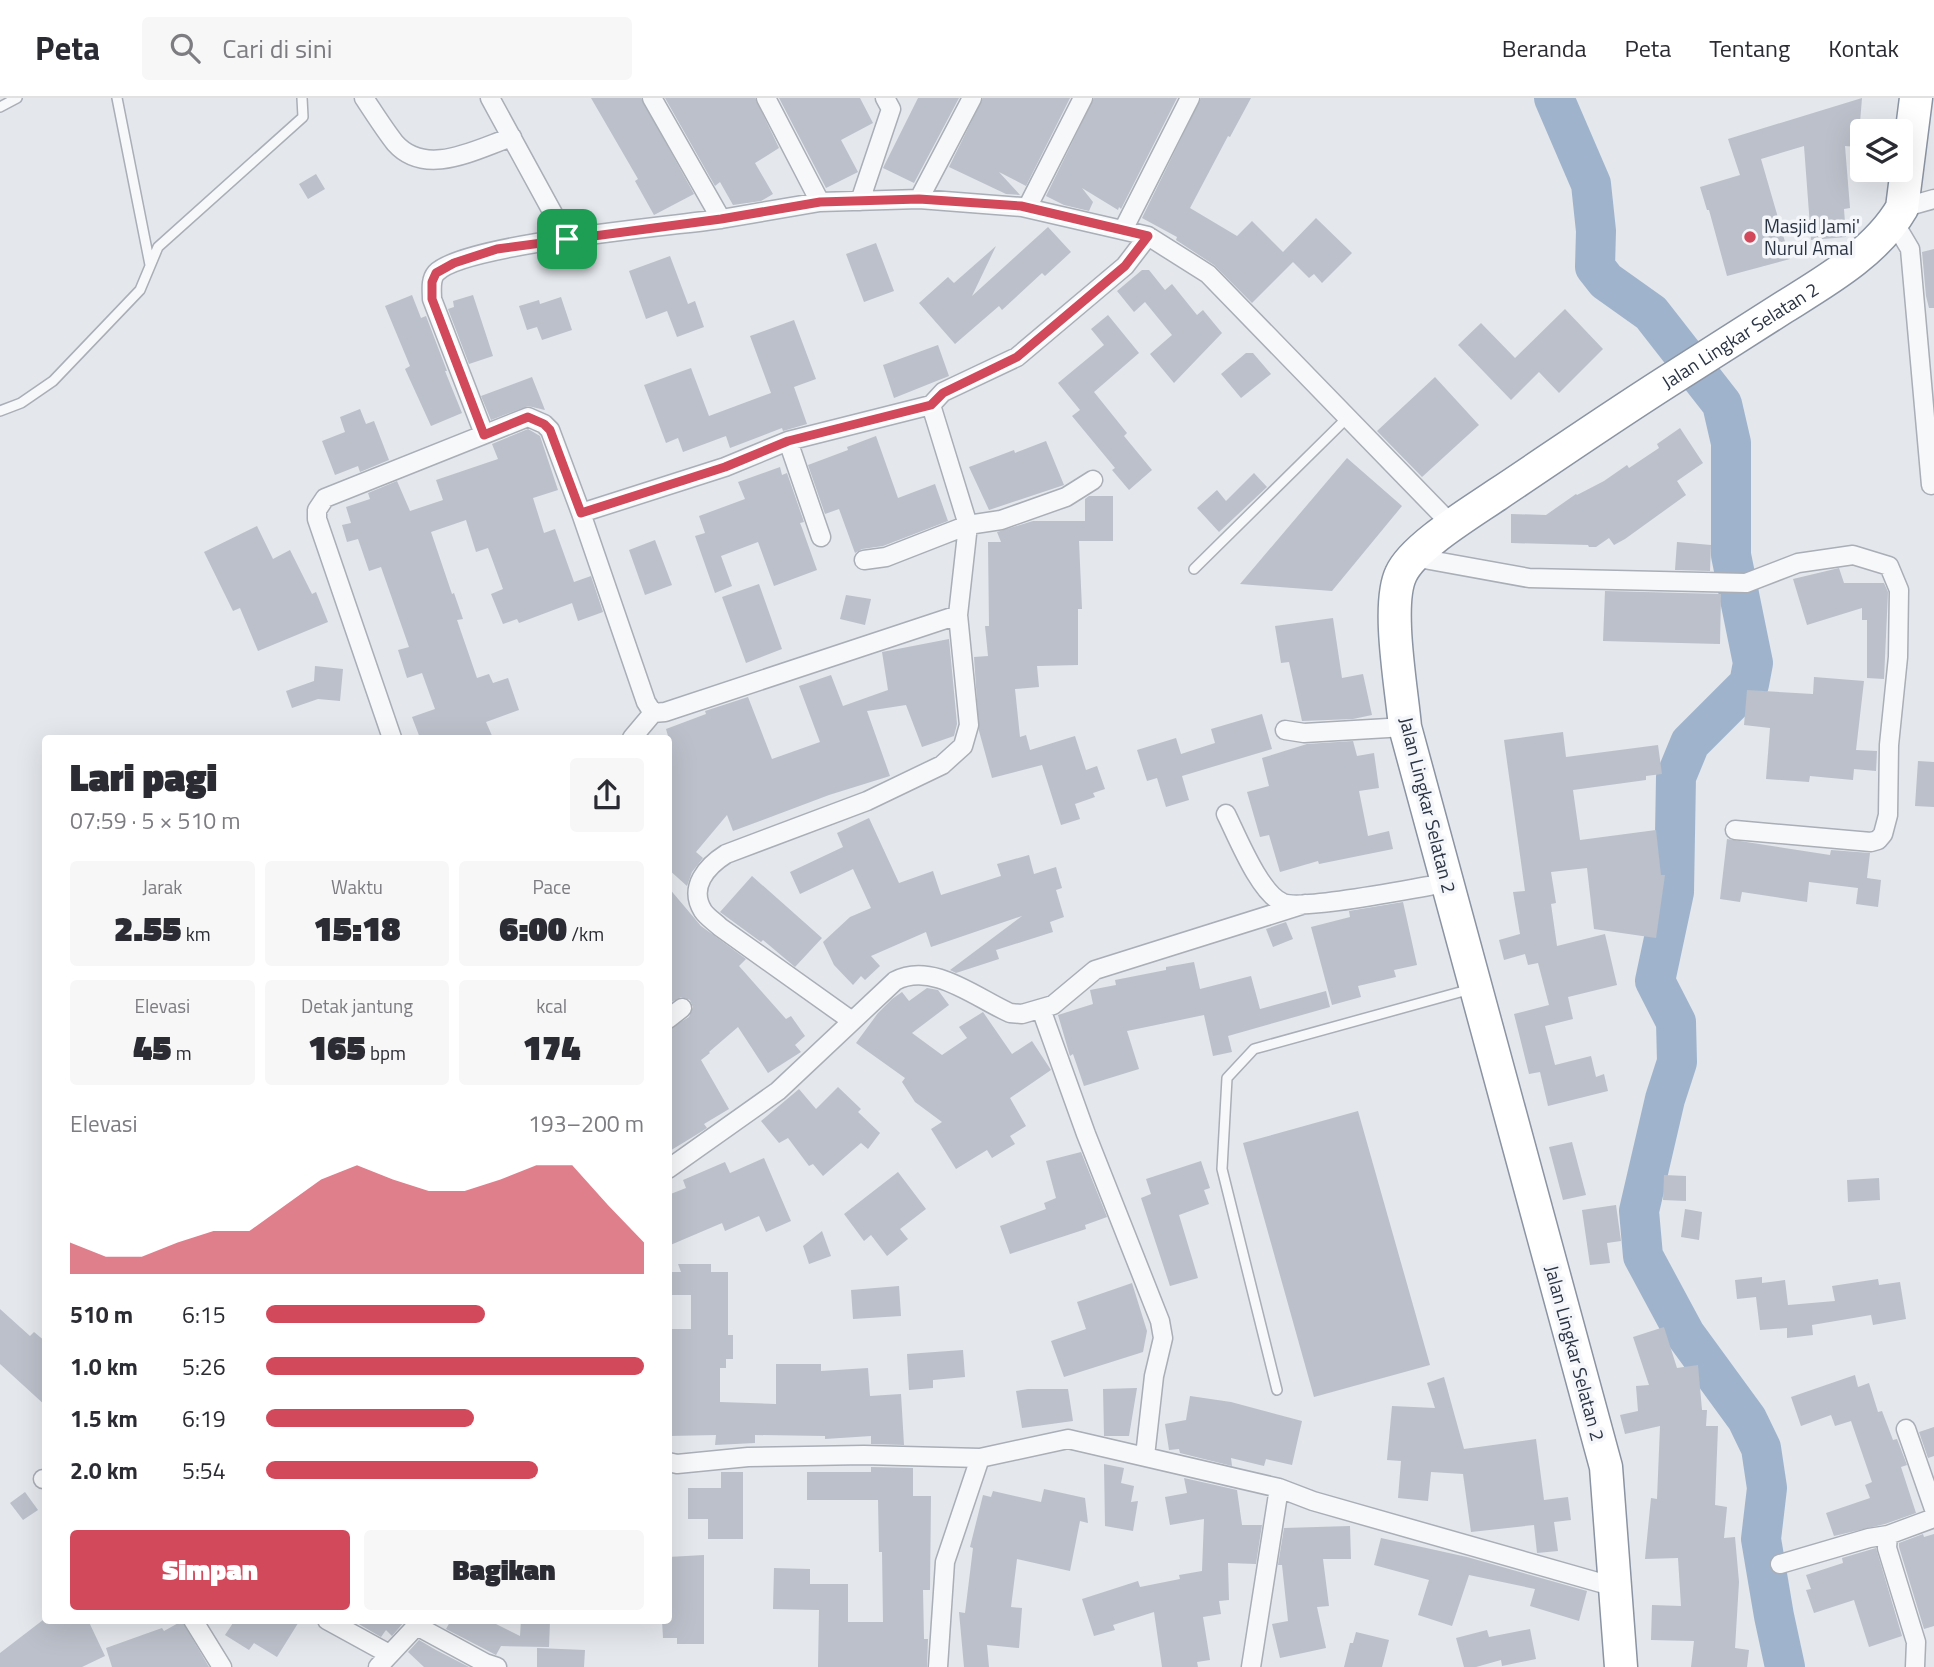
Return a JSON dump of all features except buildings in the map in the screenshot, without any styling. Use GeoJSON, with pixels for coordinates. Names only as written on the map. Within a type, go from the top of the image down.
{"type":"FeatureCollection","features":[{"type":"Feature","properties":{"kind":"highway"},"geometry":{"type":"LineString","coordinates":[[1898,215],[1916,98]]}},
{"type":"Feature","properties":{"kind":"highway","name":"Jalan Lingkar Selatan 2"},"geometry":{"type":"LineString","coordinates":[[1621,1667],[1606,1467],[1405,727],[1395,621],[1396,594],[1401,574],[1413,557],[1452,525],[1676,375],[1852,262],[1898,215]]}},
{"type":"Feature","properties":{"kind":"street"},"geometry":{"type":"LineString","coordinates":[[364,98],[395,143],[406,153],[419,159],[431,161],[454,157],[512,137]]}},
{"type":"Feature","properties":{"kind":"street"},"geometry":{"type":"LineString","coordinates":[[490,98],[567,239]]}},
{"type":"Feature","properties":{"kind":"street"},"geometry":{"type":"LineString","coordinates":[[652,98],[721,219]]}},
{"type":"Feature","properties":{"kind":"street"},"geometry":{"type":"LineString","coordinates":[[766,98],[820,202]]}},
{"type":"Feature","properties":{"kind":"street"},"geometry":{"type":"LineString","coordinates":[[919,199],[972,98]]}},
{"type":"Feature","properties":{"kind":"street"},"geometry":{"type":"LineString","coordinates":[[1027,208],[1083,98]]}},
{"type":"Feature","properties":{"kind":"street"},"geometry":{"type":"LineString","coordinates":[[1123,230],[1190,98]]}},
{"type":"Feature","properties":{"kind":"street"},"geometry":{"type":"LineString","coordinates":[[860,201],[891,102]]}},
{"type":"Feature","properties":{"kind":"street"},"geometry":{"type":"LineString","coordinates":[[484,435],[432,299],[432,282],[436,273],[454,263],[497,249],[721,219],[820,202],[919,199],[1027,208],[1148,236],[1208,274],[1452,525]]}},
{"type":"Feature","properties":{"kind":"street"},"geometry":{"type":"LineString","coordinates":[[1931,485],[1910,249],[1898,215],[1934,199]]}},
{"type":"Feature","properties":{"kind":"street"},"geometry":{"type":"LineString","coordinates":[[581,513],[725,467],[788,441],[931,405],[943,393],[1017,357],[1125,266],[1148,236]]}},
{"type":"Feature","properties":{"kind":"street"},"geometry":{"type":"LineString","coordinates":[[852,1021],[703,912],[699,899],[702,874],[709,865],[726,854],[867,801],[942,765],[963,746],[970,725],[958,615],[968,524],[931,405]]}},
{"type":"Feature","properties":{"kind":"street"},"geometry":{"type":"LineString","coordinates":[[391,735],[317,519],[317,510],[325,498],[528,417],[544,424],[550,430],[646,702],[653,713]]}},
{"type":"Feature","properties":{"kind":"street"},"geometry":{"type":"LineString","coordinates":[[788,441],[821,537]]}},
{"type":"Feature","properties":{"kind":"street"},"geometry":{"type":"LineString","coordinates":[[864,560],[894,555],[968,524],[1001,520],[1066,497],[1093,480]]}},
{"type":"Feature","properties":{"kind":"street"},"geometry":{"type":"LineString","coordinates":[[1413,557],[1529,578],[1746,583],[1798,563],[1853,555],[1889,566],[1899,590],[1898,657],[1889,745],[1888,814],[1883,834],[1878,840],[1871,842],[1735,830]]}},
{"type":"Feature","properties":{"kind":"street"},"geometry":{"type":"LineString","coordinates":[[635,735],[653,713],[665,712],[958,615]]}},
{"type":"Feature","properties":{"kind":"street"},"geometry":{"type":"LineString","coordinates":[[1285,730],[1304,733],[1405,727]]}},
{"type":"Feature","properties":{"kind":"street"},"geometry":{"type":"LineString","coordinates":[[1226,814],[1260,883],[1282,903],[1305,904]]}},
{"type":"Feature","properties":{"kind":"street"},"geometry":{"type":"LineString","coordinates":[[672,1166],[778,1091],[895,981],[904,976],[943,979],[1010,1013],[1022,1014],[1053,1005],[1095,970],[1305,904],[1447,883]]}},
{"type":"Feature","properties":{"kind":"street"},"geometry":{"type":"LineString","coordinates":[[1041,1009],[1086,1134],[1160,1321],[1163,1338],[1154,1376],[1145,1456]]}},
{"type":"Feature","properties":{"kind":"street"},"geometry":{"type":"LineString","coordinates":[[1906,1429],[1934,1509]]}},
{"type":"Feature","properties":{"kind":"street"},"geometry":{"type":"LineString","coordinates":[[672,1463],[748,1457],[864,1455],[980,1458],[1068,1438],[1279,1488],[1615,1587]]}},
{"type":"Feature","properties":{"kind":"street"},"geometry":{"type":"LineString","coordinates":[[938,1667],[945,1562],[980,1458]]}},
{"type":"Feature","properties":{"kind":"street"},"geometry":{"type":"LineString","coordinates":[[1251,1667],[1279,1488]]}},
{"type":"Feature","properties":{"kind":"street"},"geometry":{"type":"LineString","coordinates":[[1780,1564],[1888,1535],[1934,1518]]}},
{"type":"Feature","properties":{"kind":"street"},"geometry":{"type":"LineString","coordinates":[[1888,1535],[1886,1545],[1916,1642],[1915,1667]]}},
{"type":"Feature","properties":{"kind":"street"},"geometry":{"type":"LineString","coordinates":[[195,1624],[222,1667]]}},
{"type":"Feature","properties":{"kind":"street"},"geometry":{"type":"LineString","coordinates":[[333,1624],[384,1661],[419,1624]]}},
{"type":"Feature","properties":{"kind":"street"},"geometry":{"type":"LineString","coordinates":[[422,1624],[485,1663],[497,1667]]}},
{"type":"Feature","properties":{"kind":"street"},"geometry":{"type":"LineString","coordinates":[[1916,1642],[1934,1637]]}},
{"type":"Feature","properties":{"kind":"lane"},"geometry":{"type":"LineString","coordinates":[[0,107],[17,98]]}},
{"type":"Feature","properties":{"kind":"lane"},"geometry":{"type":"LineString","coordinates":[[117,98],[151,267]]}},
{"type":"Feature","properties":{"kind":"lane"},"geometry":{"type":"LineString","coordinates":[[0,411],[21,403],[53,381],[140,290],[158,247],[303,117],[302,98]]}},
{"type":"Feature","properties":{"kind":"lane"},"geometry":{"type":"LineString","coordinates":[[1195,569],[1347,418]]}},
{"type":"Feature","properties":{"kind":"lane"},"geometry":{"type":"LineString","coordinates":[[1277,1390],[1222,1169],[1227,1078],[1254,1049],[1476,987]]}},
{"type":"Feature","properties":{"kind":"waterway"},"geometry":{"type":"LineString","coordinates":[[1554,98],[1591,184],[1596,231],[1595,267],[1606,281],[1651,313],[1722,404],[1731,443],[1731,555],[1753,663],[1749,684],[1690,743],[1676,777],[1674,892],[1655,981],[1676,1022],[1677,1062],[1665,1099],[1639,1211],[1643,1256],[1685,1334],[1747,1419],[1761,1448],[1767,1488],[1761,1539],[1785,1667]]}},
{"type":"Feature","properties":{"kind":"place","name":"Masjid Jami' Nurul Amal"},"geometry":{"type":"Point","coordinates":[1750,237]}},
{"type":"Feature","properties":{"kind":"route"},"geometry":{"type":"LineString","coordinates":[[919,199],[1021,206],[1148,236],[1125,266],[1017,357],[943,393],[931,405],[788,441],[725,467],[581,513],[550,430],[544,424],[528,417],[484,435],[432,299],[432,282],[436,273],[454,263],[497,249],[567,239],[721,219],[820,202],[919,199]]}}]}
